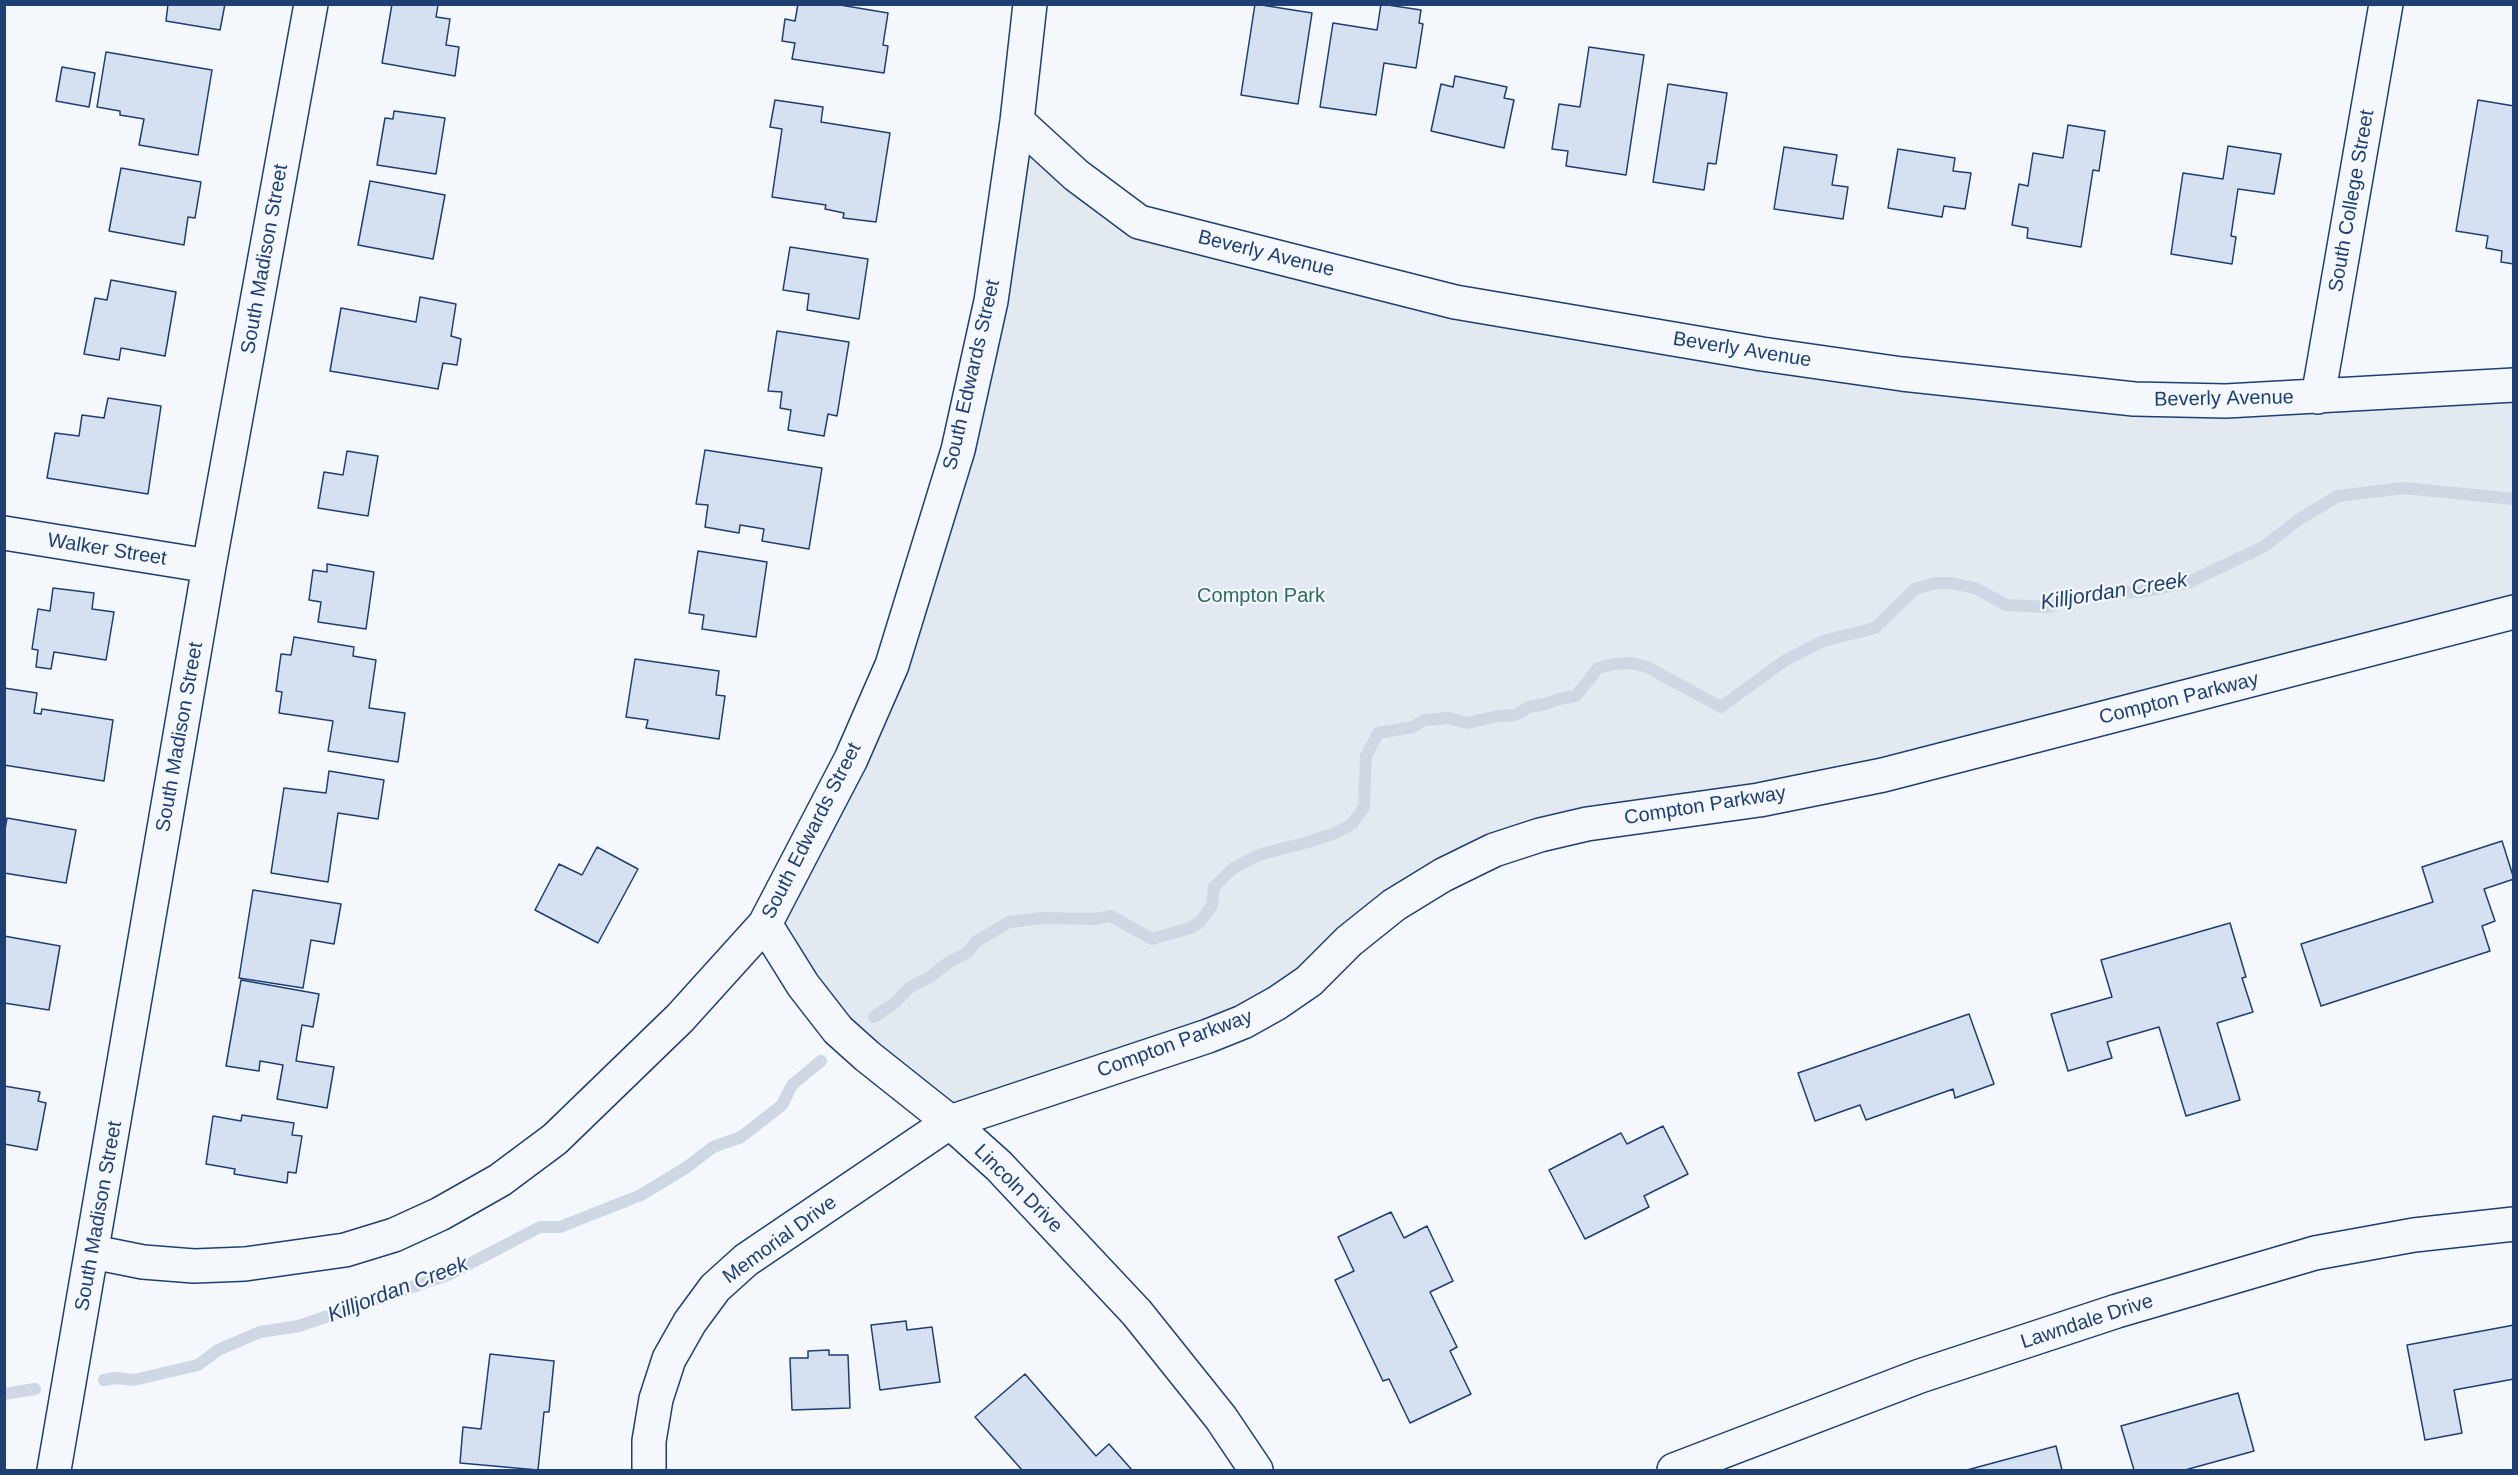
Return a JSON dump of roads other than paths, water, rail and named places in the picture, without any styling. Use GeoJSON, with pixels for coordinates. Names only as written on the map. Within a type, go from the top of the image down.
{"type":"FeatureCollection","features":[{"type":"Feature","properties":{"kind":"street","name":"South Madison Street"},"geometry":{"type":"LineString","coordinates":[[54,1470],[209,566],[311,4]]}},
{"type":"Feature","properties":{"kind":"street","name":"South Edwards Street"},"geometry":{"type":"LineString","coordinates":[[93,1252],[143,1262],[194,1266],[244,1264],[345,1250],[394,1235],[440,1214],[500,1180],[555,1139],[680,1017],[765,924],[851,759],[893,662],[958,450],[991,301],[1017,121],[1029,4]]}},
{"type":"Feature","properties":{"kind":"street","name":"South College Street"},"geometry":{"type":"LineString","coordinates":[[2318,397],[2386,4]]}},
{"type":"Feature","properties":{"kind":"street","name":"Beverly Avenue"},"geometry":{"type":"LineString","coordinates":[[1017,121],[1076,175],[1139,222],[1455,302],[1774,356],[2042,391],[2134,399],[2214,401],[2514,385]]}},
{"type":"Feature","properties":{"kind":"street","name":"Walker Street"},"geometry":{"type":"LineString","coordinates":[[4,533],[209,566]]}},
{"type":"Feature","properties":{"kind":"street","name":"Compton Parkway"},"geometry":{"type":"LineString","coordinates":[[950,1122],[1208,1036],[1243,1022],[1277,1003],[1309,981],[1349,941],[1394,905],[1494,850],[1540,835],[1587,824],[1759,800],[1884,775],[2514,612]]}},
{"type":"Feature","properties":{"kind":"street","name":"Lincoln Drive"},"geometry":{"type":"LineString","coordinates":[[765,924],[803,985],[838,1030],[950,1122],[999,1166],[1137,1313],[1221,1418],[1256,1470]]}},
{"type":"Feature","properties":{"kind":"street","name":"Memorial Drive"},"geometry":{"type":"LineString","coordinates":[[649,1470],[649,1441],[656,1399],[669,1359],[690,1322],[715,1288],[746,1260],[950,1122]]}},
{"type":"Feature","properties":{"kind":"street","name":"Lawndale Drive"},"geometry":{"type":"LineString","coordinates":[[1674,1470],[1920,1376],[2116,1311],[2304,1256],[2414,1235],[2514,1224]]}},
{"type":"Feature","properties":{"kind":"waterway","name":"Killjordan Creek"},"geometry":{"type":"LineString","coordinates":[[874,1017],[895,1003],[910,987],[930,977],[949,962],[968,952],[977,941],[1009,922],[1042,918],[1095,919],[1111,916],[1152,939],[1190,928],[1200,922],[1212,905],[1214,887],[1232,869],[1258,855],[1333,834],[1352,824],[1364,807],[1366,756],[1378,733],[1413,727],[1424,720],[1448,718],[1467,723],[1498,716],[1515,715],[1529,707],[1576,696],[1598,668],[1614,664],[1631,663],[1647,667],[1721,707],[1784,661],[1823,641],[1875,628],[1915,589],[1936,583],[1951,583],[1975,588],[2006,605],[2049,607],[2065,600],[2093,594],[2138,592],[2187,583],[2263,547],[2301,518],[2338,496],[2404,488],[2514,499]]}},
{"type":"Feature","properties":{"kind":"waterway","name":"Killjordan Creek"},"geometry":{"type":"LineString","coordinates":[[104,1380],[115,1378],[134,1380],[198,1365],[218,1350],[260,1332],[299,1326],[450,1274],[540,1227],[560,1227],[641,1195],[687,1167],[713,1147],[741,1137],[782,1105],[792,1085],[821,1061]]}},
{"type":"Feature","properties":{"kind":"waterway","name":"Killjordan Creek"},"geometry":{"type":"LineString","coordinates":[[4,1394],[35,1389]]}},
{"type":"Feature","properties":{"kind":"park label","name":"Compton Park"},"geometry":{"type":"Point","coordinates":[1261,596]}}]}
